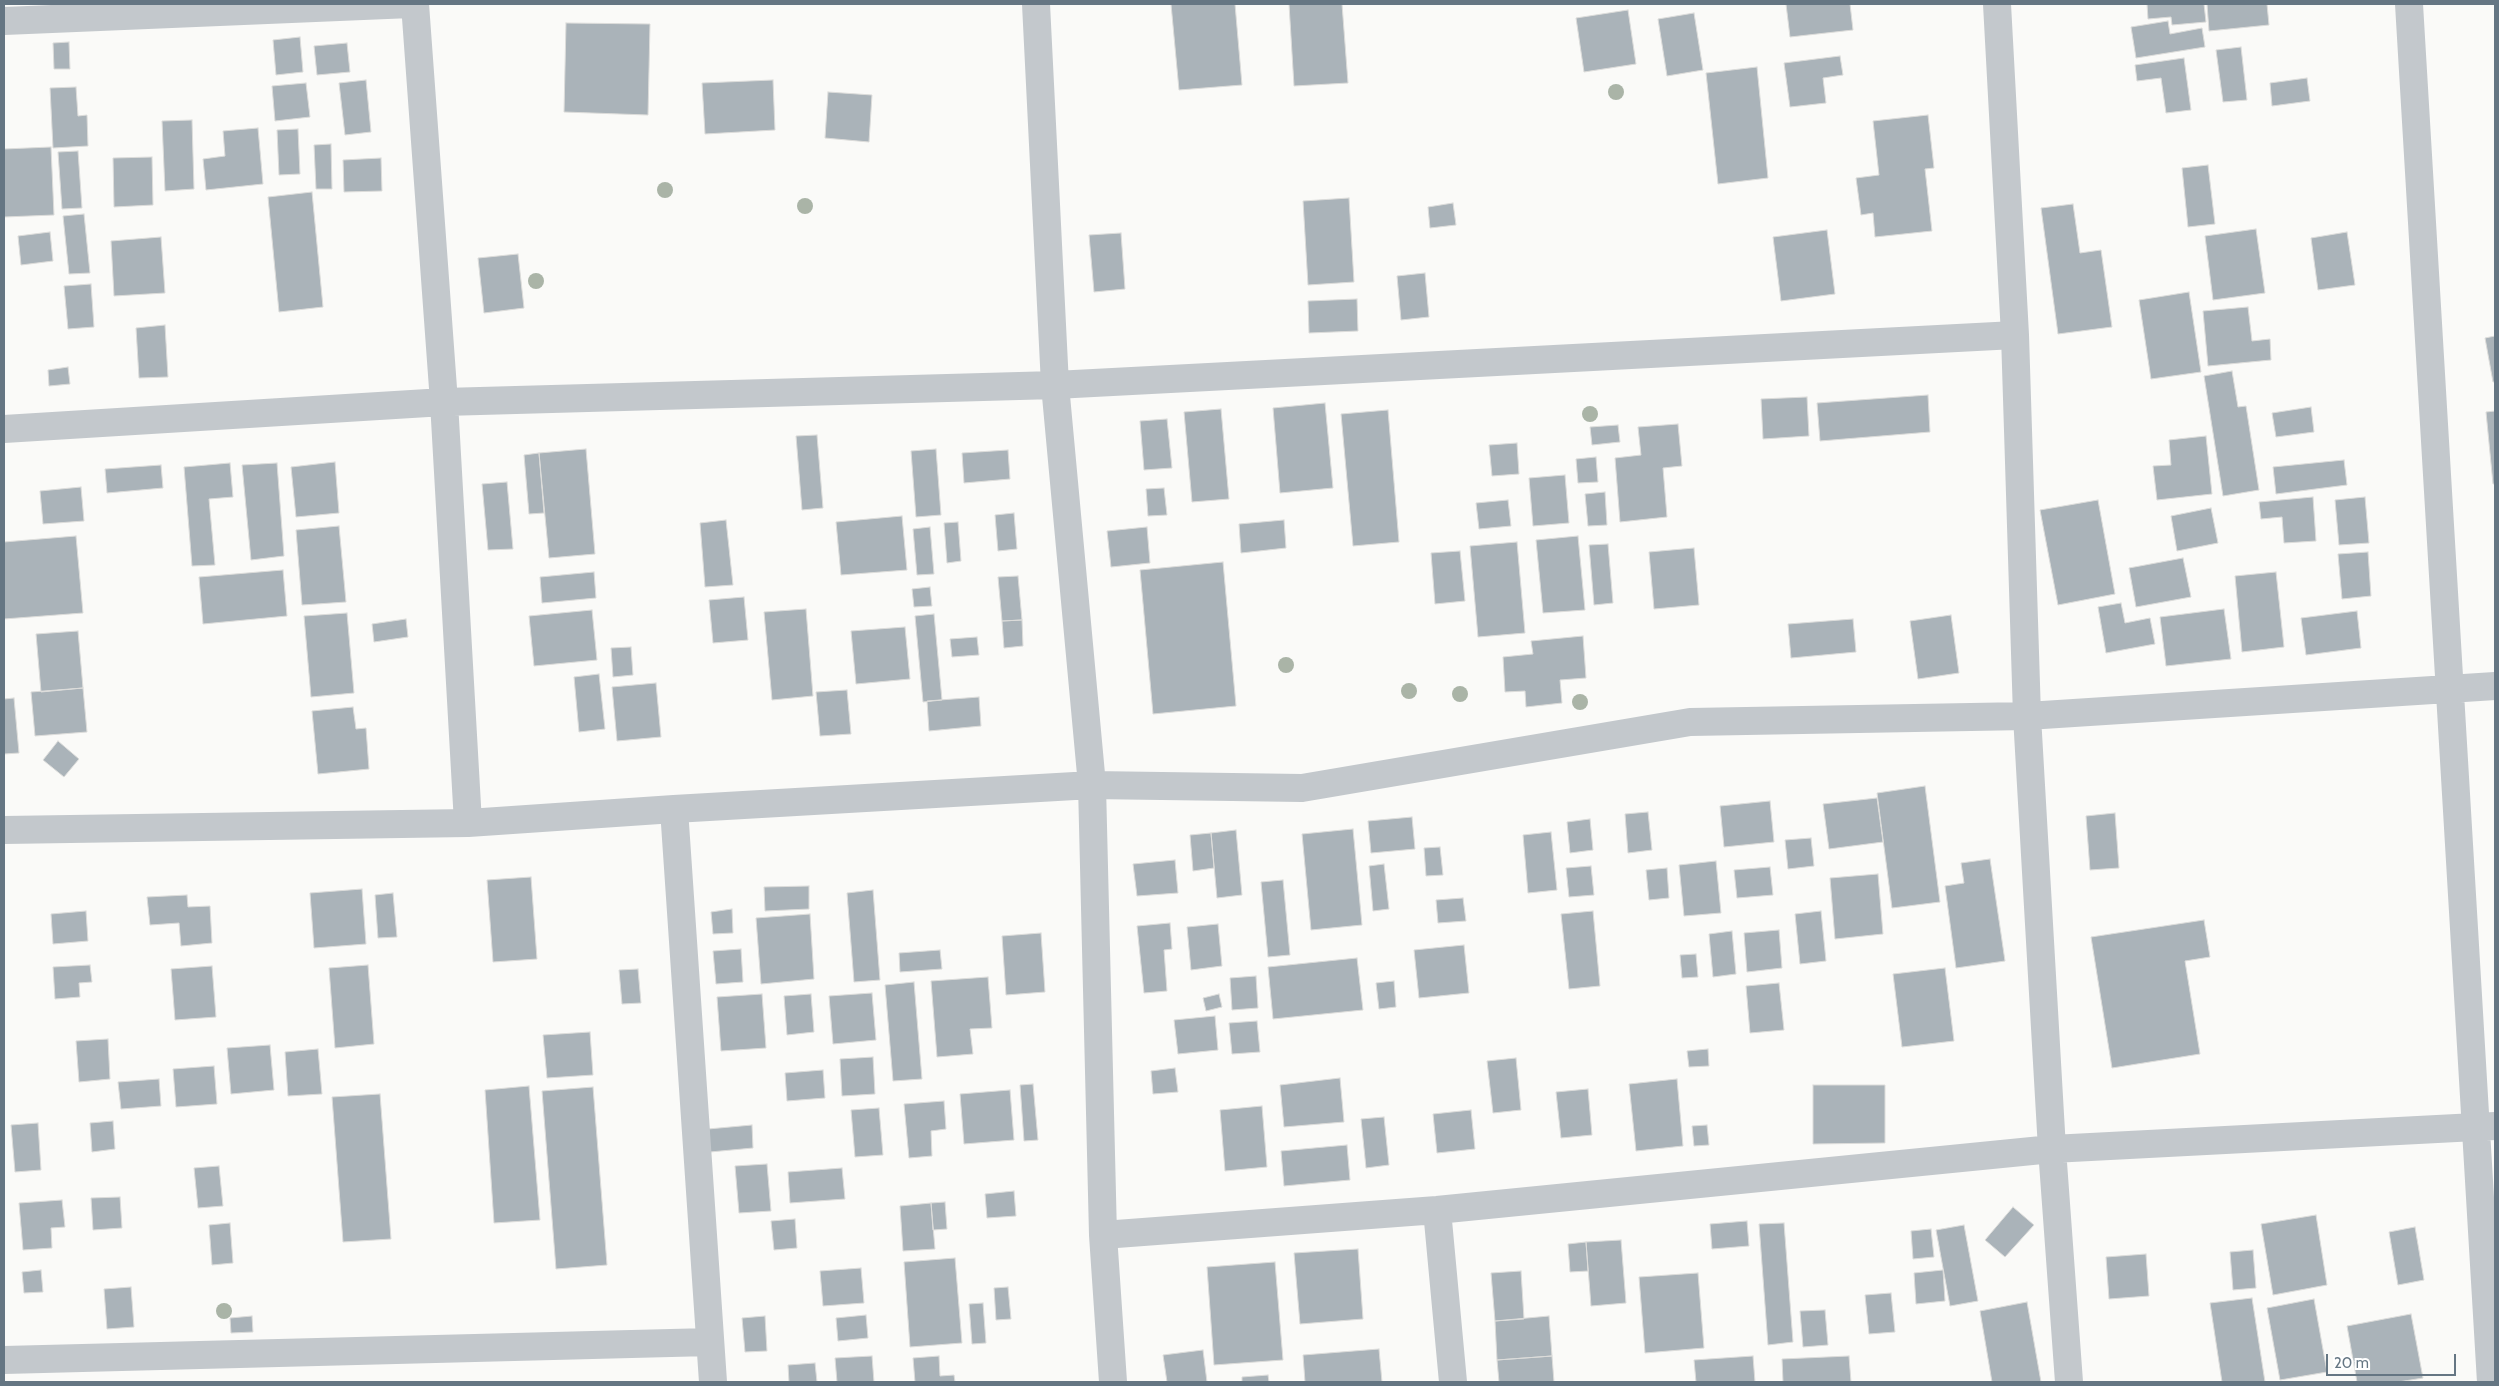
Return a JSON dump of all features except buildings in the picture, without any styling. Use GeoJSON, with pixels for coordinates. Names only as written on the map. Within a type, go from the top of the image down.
{"type":"FeatureCollection","features":[{"type":"Feature","properties":{"kind":"street"},"geometry":{"type":"LineString","coordinates":[[4,21],[411,4]]}},
{"type":"Feature","properties":{"kind":"street"},"geometry":{"type":"LineString","coordinates":[[415,4],[444,402],[468,823]]}},
{"type":"Feature","properties":{"kind":"street"},"geometry":{"type":"LineString","coordinates":[[1036,4],[1055,385],[1092,786],[1102,1235],[1113,1382]]}},
{"type":"Feature","properties":{"kind":"street"},"geometry":{"type":"LineString","coordinates":[[1996,4],[2015,335],[2027,716],[2052,1149],[2069,1382]]}},
{"type":"Feature","properties":{"kind":"street"},"geometry":{"type":"LineString","coordinates":[[2409,4],[2450,688],[2486,1126],[2491,1382]]}},
{"type":"Feature","properties":{"kind":"street"},"geometry":{"type":"LineString","coordinates":[[4,429],[444,402],[1055,385],[2015,335]]}},
{"type":"Feature","properties":{"kind":"street"},"geometry":{"type":"LineString","coordinates":[[4,830],[468,823],[674,809],[1092,786],[1302,788],[1690,722],[2027,716],[2495,686]]}},
{"type":"Feature","properties":{"kind":"street"},"geometry":{"type":"LineString","coordinates":[[674,809],[713,1382]]}},
{"type":"Feature","properties":{"kind":"street"},"geometry":{"type":"LineString","coordinates":[[1102,1235],[1437,1210],[2052,1149],[2486,1126]]}},
{"type":"Feature","properties":{"kind":"street"},"geometry":{"type":"LineString","coordinates":[[1437,1210],[1452,1382]]}},
{"type":"Feature","properties":{"kind":"street"},"geometry":{"type":"LineString","coordinates":[[4,1360],[710,1342]]}}]}
